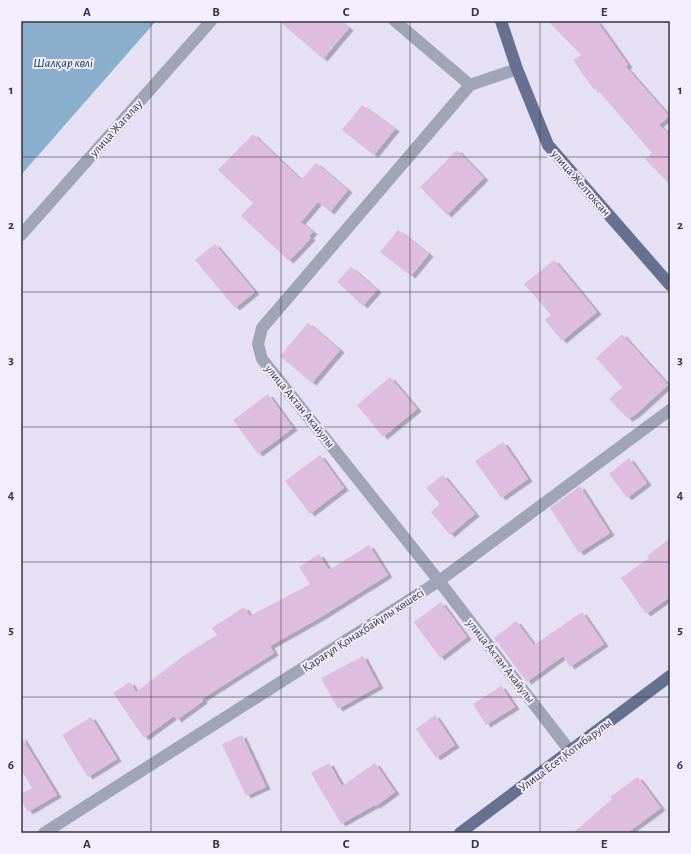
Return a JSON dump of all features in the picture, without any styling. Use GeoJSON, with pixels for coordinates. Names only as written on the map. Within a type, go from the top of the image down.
{"type":"FeatureCollection","features":[{"type":"Feature","properties":{"kind":"main road","name":"улица Желтоксан"},"geometry":{"type":"LineString","coordinates":[[501,21],[517,69],[548,145],[670,285]]}},
{"type":"Feature","properties":{"kind":"main road","name":"Улица Есет Котибарулы"},"geometry":{"type":"LineString","coordinates":[[460,833],[670,676]]}},
{"type":"Feature","properties":{"kind":"street","name":"улица Жагалау"},"geometry":{"type":"LineString","coordinates":[[21,235],[211,21]]}},
{"type":"Feature","properties":{"kind":"street"},"geometry":{"type":"LineString","coordinates":[[395,21],[470,85],[517,69]]}},
{"type":"Feature","properties":{"kind":"street","name":"улица Актан Акайулы"},"geometry":{"type":"LineString","coordinates":[[470,85],[262,328],[258,344],[262,359],[440,581],[570,751]]}},
{"type":"Feature","properties":{"kind":"street","name":"Қарағұл Қонақбайұлы көшесі"},"geometry":{"type":"LineString","coordinates":[[44,833],[440,581],[670,410]]}},
{"type":"Feature","properties":{"kind":"water","name":"Шалқар көлі"},"geometry":{"type":"Polygon","coordinates":[[[21,21],[156,21],[21,175],[21,21]]]}},
{"type":"Feature","properties":{"kind":"building"},"geometry":{"type":"Polygon","coordinates":[[[279,21],[340,21],[349,28],[323,59],[279,21]]]}},
{"type":"Feature","properties":{"kind":"building"},"geometry":{"type":"Polygon","coordinates":[[[548,21],[597,21],[628,65],[626,67],[669,116],[659,125],[670,135],[670,185],[645,159],[652,153],[596,88],[594,90],[573,60],[581,55],[548,21]]]}},
{"type":"Feature","properties":{"kind":"building"},"geometry":{"type":"Polygon","coordinates":[[[362,105],[395,129],[374,155],[342,130],[362,105]]]}},
{"type":"Feature","properties":{"kind":"building"},"geometry":{"type":"Polygon","coordinates":[[[253,134],[301,180],[316,163],[348,190],[330,212],[318,202],[301,222],[313,232],[309,236],[311,238],[289,261],[241,216],[253,203],[218,170],[253,134]]]}},
{"type":"Feature","properties":{"kind":"building"},"geometry":{"type":"Polygon","coordinates":[[[457,150],[484,178],[447,215],[420,187],[457,150]]]}},
{"type":"Feature","properties":{"kind":"building"},"geometry":{"type":"Polygon","coordinates":[[[398,230],[429,254],[411,276],[380,252],[398,230]]]}},
{"type":"Feature","properties":{"kind":"building"},"geometry":{"type":"Polygon","coordinates":[[[215,244],[255,292],[235,308],[195,260],[215,244]]]}},
{"type":"Feature","properties":{"kind":"building"},"geometry":{"type":"Polygon","coordinates":[[[554,260],[597,312],[562,341],[545,320],[551,315],[524,284],[554,260]]]}},
{"type":"Feature","properties":{"kind":"building"},"geometry":{"type":"Polygon","coordinates":[[[351,267],[377,290],[363,306],[337,282],[351,267]]]}},
{"type":"Feature","properties":{"kind":"building"},"geometry":{"type":"Polygon","coordinates":[[[308,323],[340,350],[312,383],[280,356],[308,323]]]}},
{"type":"Feature","properties":{"kind":"building"},"geometry":{"type":"Polygon","coordinates":[[[622,334],[668,385],[635,415],[628,419],[609,399],[622,387],[596,358],[622,334]]]}},
{"type":"Feature","properties":{"kind":"building"},"geometry":{"type":"Polygon","coordinates":[[[390,377],[417,409],[383,437],[357,405],[390,377]]]}},
{"type":"Feature","properties":{"kind":"building"},"geometry":{"type":"Polygon","coordinates":[[[268,394],[293,428],[258,454],[233,420],[268,394]]]}},
{"type":"Feature","properties":{"kind":"building"},"geometry":{"type":"Polygon","coordinates":[[[503,442],[528,479],[501,498],[475,461],[503,442]]]}},
{"type":"Feature","properties":{"kind":"building"},"geometry":{"type":"Polygon","coordinates":[[[320,455],[344,488],[310,514],[285,481],[320,455]]]}},
{"type":"Feature","properties":{"kind":"building"},"geometry":{"type":"Polygon","coordinates":[[[629,458],[647,483],[627,498],[609,474],[629,458]]]}},
{"type":"Feature","properties":{"kind":"building"},"geometry":{"type":"Polygon","coordinates":[[[443,475],[475,514],[450,535],[431,512],[440,504],[426,488],[443,475]]]}},
{"type":"Feature","properties":{"kind":"building"},"geometry":{"type":"Polygon","coordinates":[[[580,486],[610,533],[579,553],[550,508],[580,486]]]}},
{"type":"Feature","properties":{"kind":"building"},"geometry":{"type":"Polygon","coordinates":[[[670,538],[670,597],[646,614],[621,578],[649,558],[647,556],[670,538]]]}},
{"type":"Feature","properties":{"kind":"building"},"geometry":{"type":"Polygon","coordinates":[[[369,545],[388,575],[321,617],[270,646],[274,653],[202,699],[203,701],[177,720],[174,716],[144,738],[113,693],[130,682],[136,692],[186,654],[217,635],[212,628],[244,607],[250,616],[310,584],[299,567],[319,554],[329,570],[369,545]]]}},
{"type":"Feature","properties":{"kind":"building"},"geometry":{"type":"Polygon","coordinates":[[[441,602],[467,637],[440,658],[414,622],[441,602]]]}},
{"type":"Feature","properties":{"kind":"building"},"geometry":{"type":"Polygon","coordinates":[[[582,612],[604,644],[570,667],[563,656],[527,682],[494,638],[516,621],[534,645],[582,612]]]}},
{"type":"Feature","properties":{"kind":"building"},"geometry":{"type":"Polygon","coordinates":[[[363,656],[379,686],[338,709],[321,678],[363,656]]]}},
{"type":"Feature","properties":{"kind":"building"},"geometry":{"type":"Polygon","coordinates":[[[501,686],[515,707],[486,725],[473,704],[501,686]]]}},
{"type":"Feature","properties":{"kind":"building"},"geometry":{"type":"Polygon","coordinates":[[[435,715],[455,745],[436,758],[416,729],[435,715]]]}},
{"type":"Feature","properties":{"kind":"building"},"geometry":{"type":"Polygon","coordinates":[[[91,717],[117,759],[88,777],[62,735],[91,717]]]}},
{"type":"Feature","properties":{"kind":"building"},"geometry":{"type":"Polygon","coordinates":[[[242,735],[266,787],[246,796],[222,744],[242,735]]]}},
{"type":"Feature","properties":{"kind":"building"},"geometry":{"type":"Polygon","coordinates":[[[21,736],[57,795],[28,812],[21,800],[21,794],[32,788],[21,769],[21,736]]]}},
{"type":"Feature","properties":{"kind":"building"},"geometry":{"type":"Polygon","coordinates":[[[329,763],[342,786],[375,763],[395,792],[376,806],[375,805],[341,824],[311,773],[329,763]]]}},
{"type":"Feature","properties":{"kind":"building"},"geometry":{"type":"Polygon","coordinates":[[[638,777],[661,808],[627,833],[573,833],[612,799],[610,797],[638,777]]]}}]}
